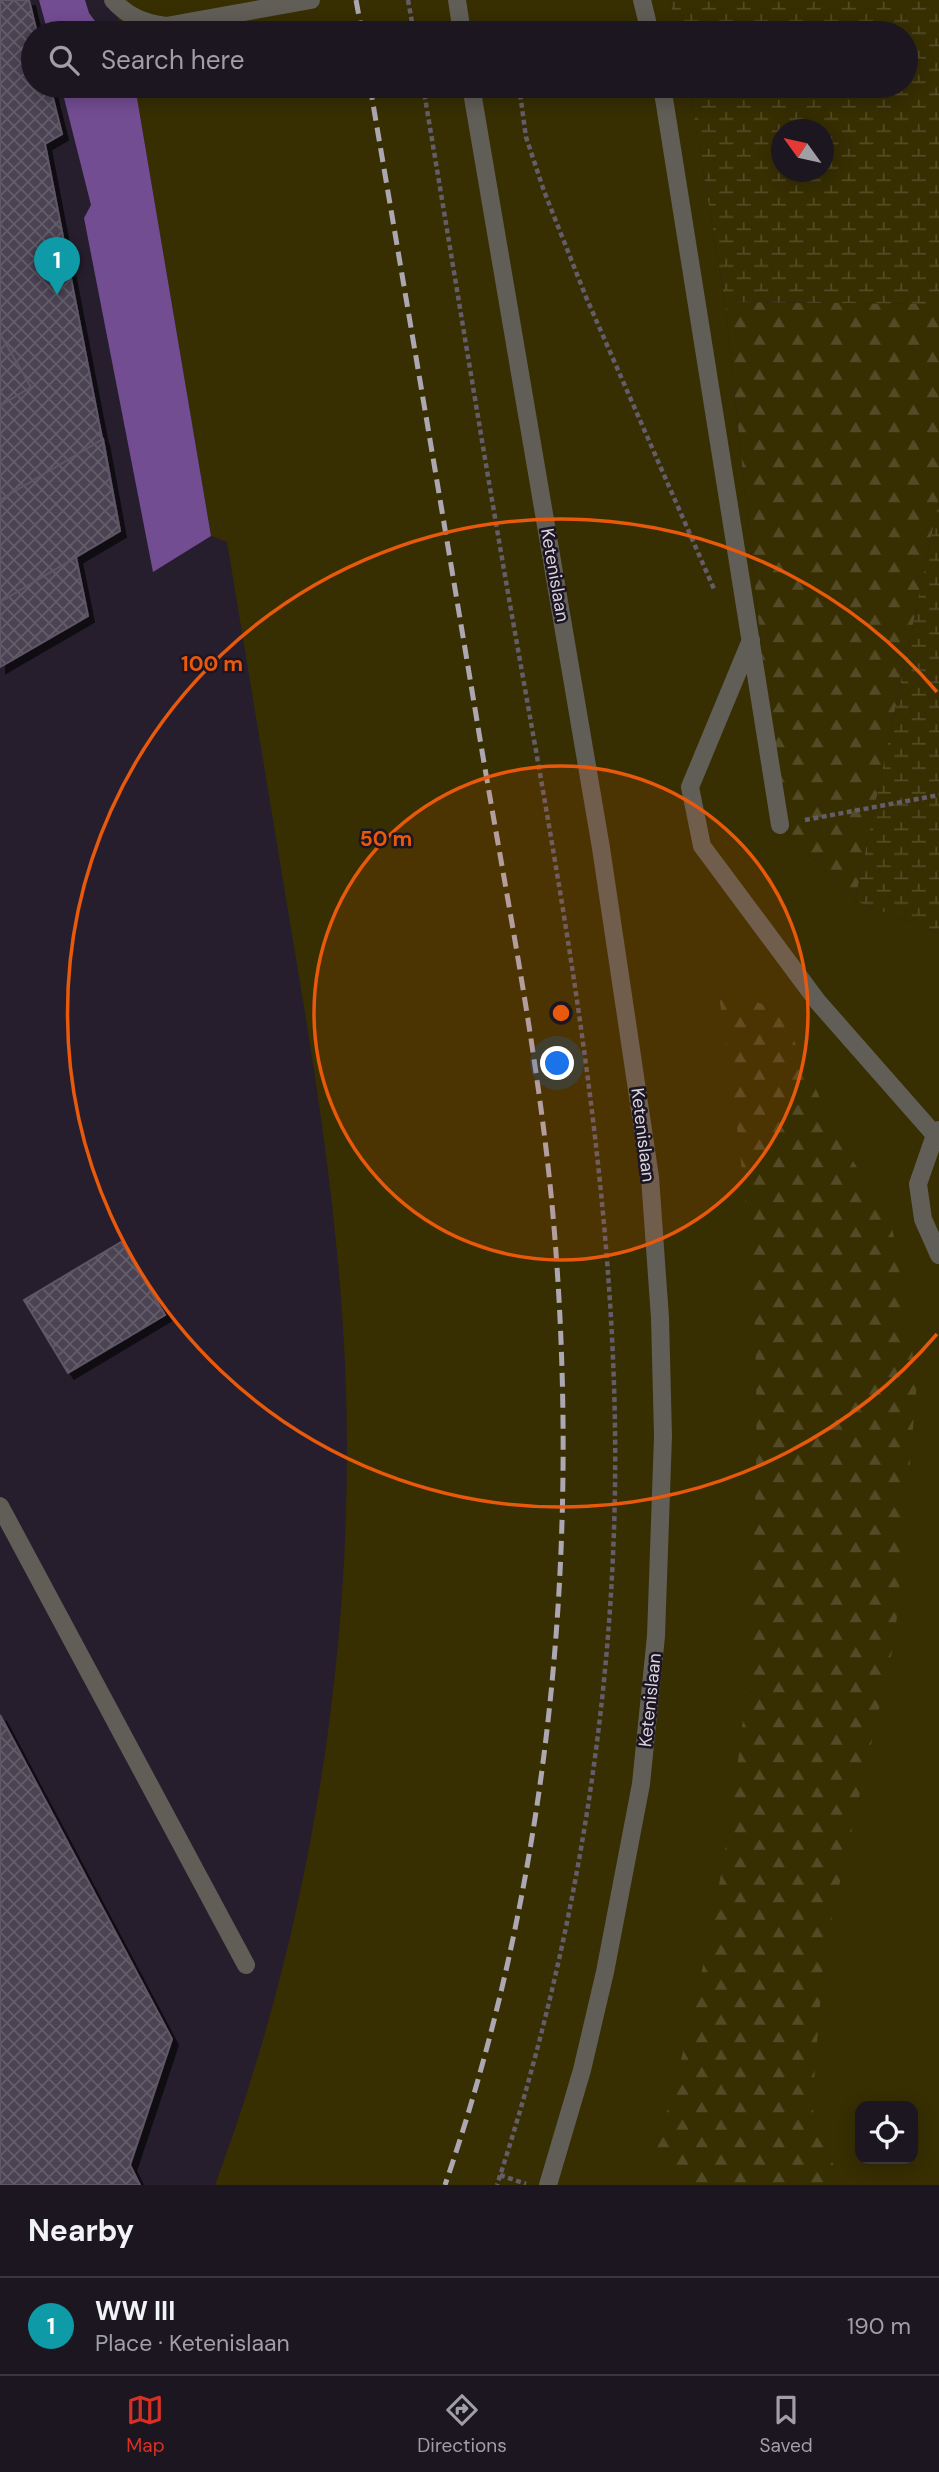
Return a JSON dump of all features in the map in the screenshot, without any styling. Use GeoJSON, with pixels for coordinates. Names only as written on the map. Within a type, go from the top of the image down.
{"type":"FeatureCollection","features":[{"type":"Feature","properties":{"kind":"street"},"geometry":{"type":"LineString","coordinates":[[113,0],[123,11],[142,21]]}},
{"type":"Feature","properties":{"kind":"street"},"geometry":{"type":"LineString","coordinates":[[194,21],[311,0]]}},
{"type":"Feature","properties":{"kind":"street"},"geometry":{"type":"LineString","coordinates":[[457,0],[460,21]]}},
{"type":"Feature","properties":{"kind":"street"},"geometry":{"type":"LineString","coordinates":[[642,0],[647,21]]}},
{"type":"Feature","properties":{"kind":"street","name":"Ketenislaan"},"geometry":{"type":"LineString","coordinates":[[473,98],[605,875],[650,1177],[660,1318],[663,1436],[658,1598],[641,1784],[582,2070],[548,2185]]}},
{"type":"Feature","properties":{"kind":"street"},"geometry":{"type":"LineString","coordinates":[[664,98],[780,825]]}},
{"type":"Feature","properties":{"kind":"street"},"geometry":{"type":"LineString","coordinates":[[751,640],[690,787],[702,846],[818,1002],[937,1133],[918,1184],[923,1219],[939,1255]]}},
{"type":"Feature","properties":{"kind":"street"},"geometry":{"type":"LineString","coordinates":[[0,1506],[246,1965]]}},
{"type":"Feature","properties":{"kind":"path"},"geometry":{"type":"LineString","coordinates":[[408,0],[412,21]]}},
{"type":"Feature","properties":{"kind":"path"},"geometry":{"type":"LineString","coordinates":[[425,98],[556,868],[587,1071],[604,1217],[614,1390],[611,1588],[597,1740],[580,1851],[556,1977],[531,2073],[497,2185]]}},
{"type":"Feature","properties":{"kind":"path"},"geometry":{"type":"LineString","coordinates":[[521,98],[526,137],[544,191],[586,297],[716,594]]}},
{"type":"Feature","properties":{"kind":"path"},"geometry":{"type":"LineString","coordinates":[[780,825],[939,795]]}},
{"type":"Feature","properties":{"kind":"path"},"geometry":{"type":"LineString","coordinates":[[500,2175],[528,2185]]}},
{"type":"Feature","properties":{"kind":"green space"},"geometry":{"type":"Polygon","coordinates":[[[114,0],[670,0],[674,21],[119,21],[114,0]]]}},
{"type":"Feature","properties":{"kind":"green space"},"geometry":{"type":"Polygon","coordinates":[[[670,0],[939,0],[939,304],[725,302],[691,98],[918,98],[918,21],[674,21],[670,0]]]}},
{"type":"Feature","properties":{"kind":"green space"},"geometry":{"type":"Polygon","coordinates":[[[137,98],[691,98],[725,302],[780,825],[855,901],[939,933],[939,2185],[215,2185],[249,2086],[278,1986],[302,1884],[321,1780],[335,1676],[343,1572],[347,1467],[342,1308],[317,1087],[227,542],[211,536],[137,98]]]}},
{"type":"Feature","properties":{"kind":"green space"},"geometry":{"type":"Polygon","coordinates":[[[725,302],[939,304],[939,500],[855,901],[780,825],[725,302]]]}},
{"type":"Feature","properties":{"kind":"green space"},"geometry":{"type":"Polygon","coordinates":[[[939,500],[939,933],[855,901],[939,500]]]}},
{"type":"Feature","properties":{"kind":"green space"},"geometry":{"type":"Polygon","coordinates":[[[718,989],[780,1010],[834,1129],[892,1226],[917,1381],[895,1638],[824,1953],[812,2108],[841,2185],[681,2185],[655,2154],[689,2029],[716,1902],[737,1773],[751,1627],[756,1438],[754,1312],[740,1150],[718,989]]]}},
{"type":"Feature","properties":{"kind":"shaded area"},"geometry":{"type":"Polygon","coordinates":[[[39,0],[85,0],[95,21],[45,21],[39,0]]]}},
{"type":"Feature","properties":{"kind":"shaded area"},"geometry":{"type":"Polygon","coordinates":[[[64,98],[137,98],[211,536],[153,572],[84,218],[91,205],[64,98]]]}},
{"type":"Feature","properties":{"kind":"building"},"geometry":{"type":"Polygon","coordinates":[[[0,0],[29,0],[34,21],[21,21],[21,98],[53,98],[62,134],[45,144],[120,531],[76,557],[88,616],[0,667],[0,0]]]}},
{"type":"Feature","properties":{"kind":"building"},"geometry":{"type":"Polygon","coordinates":[[[0,334],[31,387],[0,406],[0,334]]]}},
{"type":"Feature","properties":{"kind":"building"},"geometry":{"type":"Polygon","coordinates":[[[103,439],[120,531],[0,602],[0,500],[103,439]]]}},
{"type":"Feature","properties":{"kind":"building"},"geometry":{"type":"Polygon","coordinates":[[[121,1242],[165,1315],[68,1373],[24,1300],[121,1242]]]}},
{"type":"Feature","properties":{"kind":"building"},"geometry":{"type":"Polygon","coordinates":[[[0,1715],[172,2039],[130,2165],[140,2185],[0,2185],[0,1715]]]}},
{"type":"Feature","properties":{"kind":"railway"},"geometry":{"type":"LineString","coordinates":[[356,0],[360,21]]}},
{"type":"Feature","properties":{"kind":"railway"},"geometry":{"type":"LineString","coordinates":[[372,98],[529,1029],[546,1146],[560,1328],[563,1452],[560,1576],[550,1700],[534,1823],[512,1946],[482,2066],[445,2185]]}},
{"type":"Feature","properties":{"kind":"place","name":"WW III"},"geometry":{"type":"Point","coordinates":[57,295]}}]}
